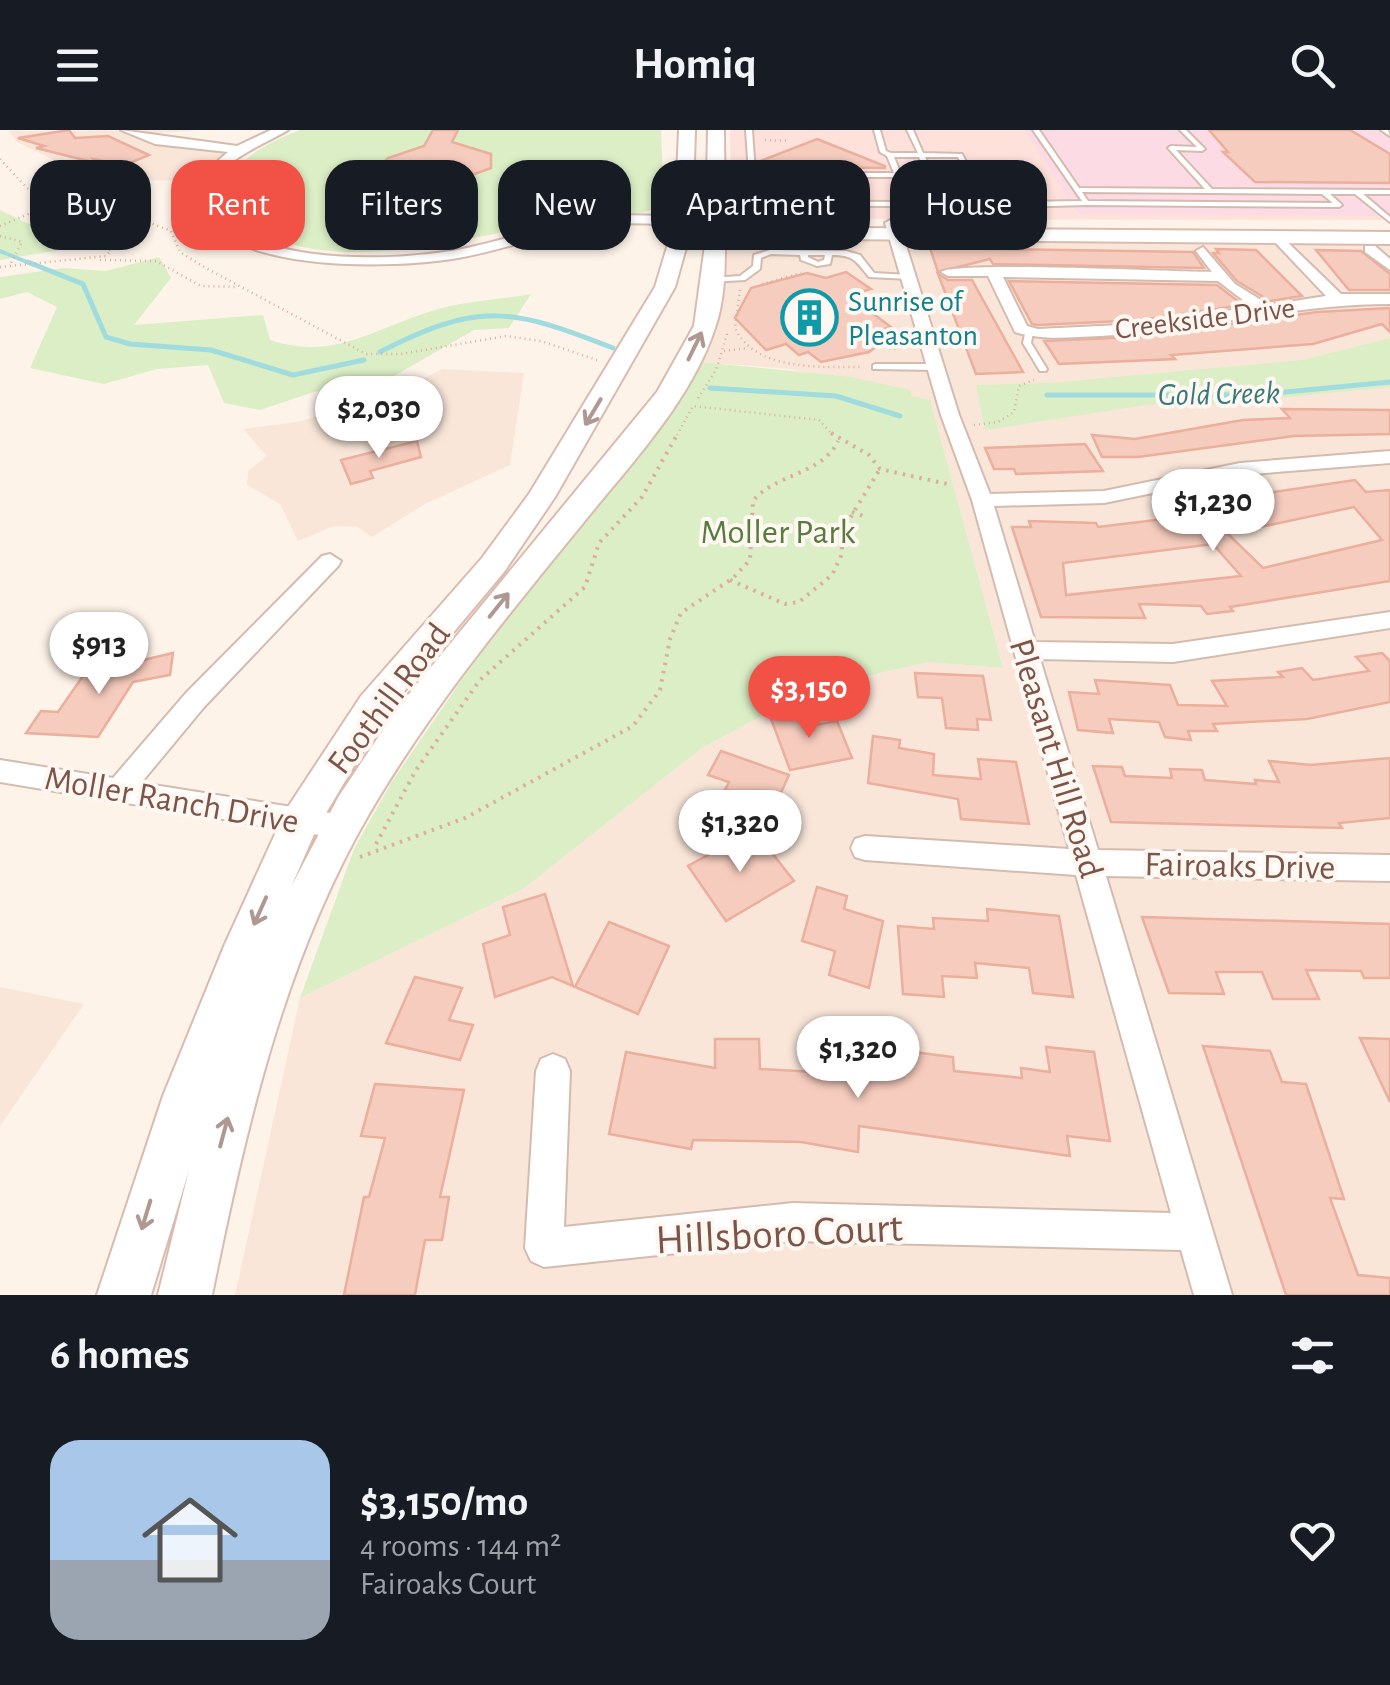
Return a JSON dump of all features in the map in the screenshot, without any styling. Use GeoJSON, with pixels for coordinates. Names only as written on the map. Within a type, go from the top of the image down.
{"type":"FeatureCollection","features":[{"type":"Feature","properties":{"kind":"main road","name":"Foothill Road"},"geometry":{"type":"LineString","coordinates":[[686,160],[687,130]]}},
{"type":"Feature","properties":{"kind":"main road","name":"Foothill Road"},"geometry":{"type":"LineString","coordinates":[[715,160],[716,130]]}},
{"type":"Feature","properties":{"kind":"main road"},"geometry":{"type":"LineString","coordinates":[[1047,224],[1390,224]]}},
{"type":"Feature","properties":{"kind":"main road"},"geometry":{"type":"LineString","coordinates":[[1047,227],[1390,238]]}},
{"type":"Feature","properties":{"kind":"main road","name":"Foothill Road"},"geometry":{"type":"LineString","coordinates":[[124,1295],[186,1096],[246,944],[340,831],[373,705],[522,525],[665,288],[676,250]]}},
{"type":"Feature","properties":{"kind":"main road","name":"Foothill Road"},"geometry":{"type":"LineString","coordinates":[[184,1295],[233,1101],[277,968],[310,890],[340,831],[427,693],[668,395],[706,322],[712,250]]}},
{"type":"Feature","properties":{"kind":"street"},"geometry":{"type":"LineString","coordinates":[[127,130],[156,141],[239,150]]}},
{"type":"Feature","properties":{"kind":"street"},"geometry":{"type":"LineString","coordinates":[[282,130],[239,150],[215,170],[204,188],[205,202],[213,218],[252,242],[321,257],[391,260],[440,256],[539,234],[651,228]]}},
{"type":"Feature","properties":{"kind":"street"},"geometry":{"type":"LineString","coordinates":[[1278,237],[1337,300]]}},
{"type":"Feature","properties":{"kind":"street"},"geometry":{"type":"LineString","coordinates":[[1370,249],[1390,266]]}},
{"type":"Feature","properties":{"kind":"street","name":"Pleasant Hill Road"},"geometry":{"type":"LineString","coordinates":[[904,250],[936,368],[980,495],[1090,863],[1212,1295]]}},
{"type":"Feature","properties":{"kind":"street"},"geometry":{"type":"LineString","coordinates":[[1203,251],[1230,286],[1270,312]]}},
{"type":"Feature","properties":{"kind":"street"},"geometry":{"type":"LineString","coordinates":[[948,272],[1069,266],[1222,276]]}},
{"type":"Feature","properties":{"kind":"street"},"geometry":{"type":"LineString","coordinates":[[994,272],[1025,331]]}},
{"type":"Feature","properties":{"kind":"street","name":"Creekside Drive"},"geometry":{"type":"LineString","coordinates":[[1025,331],[1142,329],[1337,300],[1390,298]]}},
{"type":"Feature","properties":{"kind":"street"},"geometry":{"type":"LineString","coordinates":[[980,495],[1104,497],[1240,468],[1390,457]]}},
{"type":"Feature","properties":{"kind":"street"},"geometry":{"type":"LineString","coordinates":[[121,788],[195,700],[330,562]]}},
{"type":"Feature","properties":{"kind":"street"},"geometry":{"type":"LineString","coordinates":[[1024,650],[1173,653],[1390,620]]}},
{"type":"Feature","properties":{"kind":"street","name":"Moller Ranch Drive"},"geometry":{"type":"LineString","coordinates":[[0,771],[121,788],[340,831]]}},
{"type":"Feature","properties":{"kind":"street","name":"Fairoaks Drive"},"geometry":{"type":"LineString","coordinates":[[864,848],[1090,863],[1390,868]]}},
{"type":"Feature","properties":{"kind":"street","name":"Hillsboro Court"},"geometry":{"type":"LineString","coordinates":[[553,1071],[544,1248],[793,1222],[1192,1232]]}},
{"type":"Feature","properties":{"kind":"lane"},"geometry":{"type":"LineString","coordinates":[[750,130],[751,160]]}},
{"type":"Feature","properties":{"kind":"lane"},"geometry":{"type":"LineString","coordinates":[[877,130],[883,152],[890,155],[960,155],[962,160]]}},
{"type":"Feature","properties":{"kind":"lane"},"geometry":{"type":"LineString","coordinates":[[910,130],[926,160]]}},
{"type":"Feature","properties":{"kind":"lane"},"geometry":{"type":"LineString","coordinates":[[1036,130],[1086,204]]}},
{"type":"Feature","properties":{"kind":"lane"},"geometry":{"type":"LineString","coordinates":[[1183,130],[1202,148],[1171,148],[1210,191]]}},
{"type":"Feature","properties":{"kind":"lane"},"geometry":{"type":"LineString","coordinates":[[890,155],[892,160]]}},
{"type":"Feature","properties":{"kind":"lane"},"geometry":{"type":"LineString","coordinates":[[1077,190],[1390,192]]}},
{"type":"Feature","properties":{"kind":"lane"},"geometry":{"type":"LineString","coordinates":[[1047,205],[1339,205],[1324,192]]}},
{"type":"Feature","properties":{"kind":"lane"},"geometry":{"type":"LineString","coordinates":[[1357,192],[1390,224]]}},
{"type":"Feature","properties":{"kind":"lane"},"geometry":{"type":"LineString","coordinates":[[710,280],[742,278],[754,272],[762,254],[804,252],[854,255],[872,275],[909,278]]}},
{"type":"Feature","properties":{"kind":"lane"},"geometry":{"type":"LineString","coordinates":[[1025,331],[1028,345],[1043,369]]}},
{"type":"Feature","properties":{"kind":"lane"},"geometry":{"type":"LineString","coordinates":[[876,367],[936,368]]}},
{"type":"Feature","properties":{"kind":"path"},"geometry":{"type":"LineString","coordinates":[[0,159],[14,181],[30,194]]}},
{"type":"Feature","properties":{"kind":"path"},"geometry":{"type":"LineString","coordinates":[[0,226],[30,213]]}},
{"type":"Feature","properties":{"kind":"path"},"geometry":{"type":"LineString","coordinates":[[151,223],[171,231],[180,252],[366,354],[388,357],[502,336],[522,337],[620,368]]}},
{"type":"Feature","properties":{"kind":"path"},"geometry":{"type":"LineString","coordinates":[[0,236],[22,242],[11,263]]}},
{"type":"Feature","properties":{"kind":"path"},"geometry":{"type":"LineString","coordinates":[[90,261],[108,255],[110,250]]}},
{"type":"Feature","properties":{"kind":"path"},"geometry":{"type":"LineString","coordinates":[[108,255],[112,260]]}},
{"type":"Feature","properties":{"kind":"path"},"geometry":{"type":"LineString","coordinates":[[0,266],[112,260],[156,262],[200,286],[241,287]]}},
{"type":"Feature","properties":{"kind":"path"},"geometry":{"type":"LineString","coordinates":[[760,284],[806,273]]}},
{"type":"Feature","properties":{"kind":"path"},"geometry":{"type":"LineString","coordinates":[[742,278],[734,323],[747,348],[766,358],[876,367]]}},
{"type":"Feature","properties":{"kind":"path"},"geometry":{"type":"LineString","coordinates":[[876,300],[898,306]]}},
{"type":"Feature","properties":{"kind":"path"},"geometry":{"type":"LineString","coordinates":[[888,336],[895,344]]}},
{"type":"Feature","properties":{"kind":"path"},"geometry":{"type":"LineString","coordinates":[[880,344],[887,348],[908,342]]}},
{"type":"Feature","properties":{"kind":"path"},"geometry":{"type":"LineString","coordinates":[[698,398],[724,351],[747,348]]}},
{"type":"Feature","properties":{"kind":"path"},"geometry":{"type":"LineString","coordinates":[[954,426],[998,422],[1014,412],[1019,386],[1045,376],[1043,369]]}},
{"type":"Feature","properties":{"kind":"path"},"geometry":{"type":"LineString","coordinates":[[310,890],[340,831],[416,770],[480,680],[585,587],[599,543],[642,497],[694,406],[819,420],[838,440],[880,468],[980,495]]}},
{"type":"Feature","properties":{"kind":"path"},"geometry":{"type":"LineString","coordinates":[[340,831],[404,842],[442,828],[632,726],[653,710],[663,690],[674,624],[682,612],[730,580],[750,560],[755,544],[750,512],[753,501],[785,477],[828,458],[838,440]]}},
{"type":"Feature","properties":{"kind":"path"},"geometry":{"type":"LineString","coordinates":[[730,580],[792,605],[825,584],[838,565],[844,528],[880,468]]}},
{"type":"Feature","properties":{"kind":"path"},"geometry":{"type":"LineString","coordinates":[[852,512],[866,516]]}},
{"type":"Feature","properties":{"kind":"shaded area"},"geometry":{"type":"Polygon","coordinates":[[[198,130],[150,134],[240,145],[222,160],[171,160],[171,180],[151,180],[151,160],[54,160],[17,142],[9,131],[198,130]]]}},
{"type":"Feature","properties":{"kind":"shaded area"},"geometry":{"type":"Polygon","coordinates":[[[730,130],[1390,130],[1390,220],[1047,219],[1047,160],[890,160],[890,219],[870,219],[870,160],[731,160],[730,130]]]}},
{"type":"Feature","properties":{"kind":"shaded area"},"geometry":{"type":"Polygon","coordinates":[[[1024,130],[1390,130],[1390,216],[1078,214],[1047,160],[1024,130]]]}},
{"type":"Feature","properties":{"kind":"shaded area"},"geometry":{"type":"Polygon","coordinates":[[[870,238],[890,238],[890,250],[1047,250],[1047,241],[1390,246],[1390,1295],[235,1295],[300,998],[523,889],[702,748],[812,689],[928,662],[1003,668],[930,401],[789,369],[701,362],[725,280],[726,250],[870,250],[870,238]]]}},
{"type":"Feature","properties":{"kind":"shaded area"},"geometry":{"type":"Polygon","coordinates":[[[442,369],[524,373],[510,465],[425,504],[372,537],[357,527],[334,526],[298,541],[280,504],[247,485],[248,471],[267,456],[243,429],[297,422],[398,393],[442,369]]]}},
{"type":"Feature","properties":{"kind":"shaded area"},"geometry":{"type":"Polygon","coordinates":[[[0,987],[84,1004],[0,1126],[0,987]]]}},
{"type":"Feature","properties":{"kind":"green space"},"geometry":{"type":"Polygon","coordinates":[[[300,130],[661,130],[662,160],[651,160],[651,209],[631,214],[631,160],[498,160],[498,233],[478,237],[478,160],[325,160],[325,250],[393,250],[364,252],[321,250],[305,246],[305,160],[246,160],[300,130]]]}},
{"type":"Feature","properties":{"kind":"green space"},"geometry":{"type":"Polygon","coordinates":[[[0,210],[30,224],[30,250],[60,250],[0,260],[0,210]]]}},
{"type":"Feature","properties":{"kind":"green space"},"geometry":{"type":"Polygon","coordinates":[[[159,257],[171,278],[134,325],[263,315],[270,340],[293,346],[334,345],[444,308],[531,294],[509,328],[474,330],[394,376],[314,392],[260,410],[224,403],[208,365],[157,369],[104,384],[30,368],[57,307],[27,292],[0,299],[0,277],[64,268],[106,271],[159,257]]]}},
{"type":"Feature","properties":{"kind":"green space"},"geometry":{"type":"Polygon","coordinates":[[[1390,338],[1390,387],[1206,405],[1146,405],[985,430],[976,385],[1049,383],[1302,360],[1390,338]]]}},
{"type":"Feature","properties":{"kind":"green space","name":"Moller Park"},"geometry":{"type":"Polygon","coordinates":[[[701,362],[852,377],[910,390],[912,396],[930,400],[1003,668],[928,662],[812,689],[702,748],[523,889],[300,998],[354,849],[391,783],[467,672],[683,393],[701,362]]]}},
{"type":"Feature","properties":{"kind":"building"},"geometry":{"type":"Polygon","coordinates":[[[69,130],[75,138],[108,136],[149,155],[137,160],[84,160],[36,148],[44,146],[18,138],[69,130]]]}},
{"type":"Feature","properties":{"kind":"building"},"geometry":{"type":"Polygon","coordinates":[[[433,130],[458,130],[452,142],[491,154],[491,168],[478,173],[478,160],[386,160],[424,146],[433,130]]]}},
{"type":"Feature","properties":{"kind":"building"},"geometry":{"type":"Polygon","coordinates":[[[1209,130],[1350,130],[1390,154],[1390,183],[1255,182],[1223,152],[1228,152],[1209,130]]]}},
{"type":"Feature","properties":{"kind":"building"},"geometry":{"type":"Polygon","coordinates":[[[817,139],[870,160],[763,160],[817,139]]]}},
{"type":"Feature","properties":{"kind":"building"},"geometry":{"type":"Polygon","coordinates":[[[870,160],[885,166],[870,168],[870,160]]]}},
{"type":"Feature","properties":{"kind":"building"},"geometry":{"type":"Polygon","coordinates":[[[1216,249],[1256,250],[1302,296],[1270,301],[1237,281],[1213,253],[1219,253],[1216,249]]]}},
{"type":"Feature","properties":{"kind":"building"},"geometry":{"type":"Polygon","coordinates":[[[931,250],[1193,252],[1204,268],[993,264],[990,259],[938,272],[931,250]]]}},
{"type":"Feature","properties":{"kind":"building"},"geometry":{"type":"Polygon","coordinates":[[[1316,250],[1361,251],[1390,274],[1390,290],[1349,290],[1316,250]]]}},
{"type":"Feature","properties":{"kind":"building","name":"Sunrise of Pleasanton"},"geometry":{"type":"Polygon","coordinates":[[[846,272],[871,289],[848,295],[891,327],[881,330],[889,337],[869,352],[821,362],[808,352],[799,355],[786,344],[766,350],[735,318],[751,288],[807,273],[826,278],[846,272]]]}},
{"type":"Feature","properties":{"kind":"building"},"geometry":{"type":"Polygon","coordinates":[[[938,274],[948,280],[972,280],[1023,372],[976,374],[938,274]]]}},
{"type":"Feature","properties":{"kind":"building"},"geometry":{"type":"Polygon","coordinates":[[[1009,281],[1217,285],[1243,305],[1141,320],[1038,325],[1032,324],[1009,281]]]}},
{"type":"Feature","properties":{"kind":"building"},"geometry":{"type":"Polygon","coordinates":[[[1390,308],[1390,332],[1382,324],[1313,344],[1171,355],[1175,359],[1059,364],[1044,341],[1137,337],[1317,312],[1390,308]]]}},
{"type":"Feature","properties":{"kind":"building"},"geometry":{"type":"Polygon","coordinates":[[[1282,409],[1390,410],[1390,434],[1294,436],[1138,457],[1102,457],[1092,435],[1135,439],[1243,420],[1290,418],[1282,409]]]}},
{"type":"Feature","properties":{"kind":"building"},"geometry":{"type":"Polygon","coordinates":[[[417,441],[421,457],[370,471],[373,478],[351,484],[341,460],[417,441]]]}},
{"type":"Feature","properties":{"kind":"building"},"geometry":{"type":"Polygon","coordinates":[[[1085,444],[1103,471],[1016,474],[1014,469],[994,469],[985,448],[1085,444]]]}},
{"type":"Feature","properties":{"kind":"building"},"geometry":{"type":"Polygon","coordinates":[[[1355,480],[1366,492],[1390,490],[1390,581],[1207,614],[1201,606],[1139,604],[1145,618],[1041,617],[1012,527],[1031,527],[1029,521],[1096,523],[1098,527],[1189,516],[1195,506],[1355,480]],[[1354,507],[1228,534],[1263,568],[1382,540],[1354,507]],[[1213,544],[1063,563],[1066,595],[1241,576],[1213,544]]]}},
{"type":"Feature","properties":{"kind":"building"},"geometry":{"type":"Polygon","coordinates":[[[173,653],[170,675],[133,682],[98,737],[26,733],[41,711],[58,712],[94,660],[135,662],[173,653]]]}},
{"type":"Feature","properties":{"kind":"building"},"geometry":{"type":"Polygon","coordinates":[[[1382,653],[1390,661],[1390,702],[1307,719],[1213,724],[1217,731],[1188,731],[1191,740],[1165,737],[1159,722],[1109,719],[1113,733],[1078,730],[1069,692],[1099,694],[1095,680],[1170,685],[1178,705],[1227,706],[1212,681],[1283,677],[1278,672],[1302,668],[1313,680],[1369,671],[1356,657],[1382,653]]]}},
{"type":"Feature","properties":{"kind":"building"},"geometry":{"type":"Polygon","coordinates":[[[915,673],[983,676],[991,720],[977,719],[978,730],[946,728],[942,698],[918,697],[915,673]]]}},
{"type":"Feature","properties":{"kind":"building"},"geometry":{"type":"Polygon","coordinates":[[[804,710],[810,726],[837,721],[852,758],[790,770],[770,716],[804,710]]]}},
{"type":"Feature","properties":{"kind":"building"},"geometry":{"type":"Polygon","coordinates":[[[873,736],[900,740],[899,748],[934,754],[933,775],[981,779],[978,759],[1016,762],[1029,824],[961,819],[958,799],[868,783],[873,736]]]}},
{"type":"Feature","properties":{"kind":"building"},"geometry":{"type":"Polygon","coordinates":[[[721,751],[789,775],[767,823],[718,804],[729,782],[708,775],[721,751]]]}},
{"type":"Feature","properties":{"kind":"building"},"geometry":{"type":"Polygon","coordinates":[[[1390,758],[1390,818],[1339,823],[1342,828],[1111,822],[1093,766],[1122,767],[1125,776],[1172,778],[1170,769],[1202,770],[1205,780],[1256,784],[1255,780],[1279,782],[1269,761],[1311,765],[1390,758]]]}},
{"type":"Feature","properties":{"kind":"building"},"geometry":{"type":"Polygon","coordinates":[[[754,830],[794,881],[726,921],[688,866],[754,830]]]}},
{"type":"Feature","properties":{"kind":"building"},"geometry":{"type":"Polygon","coordinates":[[[817,887],[847,896],[844,909],[883,921],[869,988],[829,975],[835,951],[802,941],[817,887]]]}},
{"type":"Feature","properties":{"kind":"building"},"geometry":{"type":"Polygon","coordinates":[[[545,894],[573,986],[552,977],[495,997],[483,944],[510,935],[503,907],[545,894]]]}},
{"type":"Feature","properties":{"kind":"building"},"geometry":{"type":"Polygon","coordinates":[[[987,909],[1059,916],[1073,997],[1033,993],[1029,968],[975,963],[977,978],[942,976],[944,997],[903,994],[898,926],[934,929],[933,918],[988,921],[987,909]]]}},
{"type":"Feature","properties":{"kind":"building"},"geometry":{"type":"Polygon","coordinates":[[[1142,917],[1390,924],[1390,978],[1364,978],[1361,971],[1306,970],[1319,999],[1273,999],[1262,972],[1216,972],[1224,994],[1169,993],[1142,917]]]}},
{"type":"Feature","properties":{"kind":"building"},"geometry":{"type":"Polygon","coordinates":[[[609,922],[669,946],[638,1014],[575,987],[609,922]]]}},
{"type":"Feature","properties":{"kind":"building"},"geometry":{"type":"Polygon","coordinates":[[[415,977],[462,988],[449,1020],[473,1025],[460,1060],[386,1043],[415,977]]]}},
{"type":"Feature","properties":{"kind":"building"},"geometry":{"type":"Polygon","coordinates":[[[1360,1038],[1390,1039],[1390,1102],[1360,1038]]]}},
{"type":"Feature","properties":{"kind":"building"},"geometry":{"type":"Polygon","coordinates":[[[715,1039],[759,1039],[760,1069],[851,1074],[852,1049],[913,1058],[913,1052],[953,1057],[954,1071],[1022,1078],[1021,1068],[1050,1072],[1046,1047],[1094,1052],[1110,1141],[1067,1136],[1070,1156],[859,1126],[858,1152],[801,1142],[693,1140],[691,1149],[609,1134],[626,1052],[715,1068],[715,1039]]]}},
{"type":"Feature","properties":{"kind":"building"},"geometry":{"type":"Polygon","coordinates":[[[1203,1046],[1270,1051],[1282,1082],[1306,1084],[1344,1199],[1330,1198],[1358,1275],[1390,1278],[1390,1295],[1286,1295],[1203,1046]]]}},
{"type":"Feature","properties":{"kind":"building"},"geometry":{"type":"Polygon","coordinates":[[[375,1084],[464,1090],[440,1197],[449,1197],[442,1240],[425,1240],[415,1295],[344,1295],[364,1197],[369,1197],[385,1138],[361,1136],[375,1084]]]}},
{"type":"Feature","properties":{"kind":"waterway","name":"Gold Creek"},"geometry":{"type":"LineString","coordinates":[[0,251],[34,265]]}},
{"type":"Feature","properties":{"kind":"waterway","name":"Gold Creek"},"geometry":{"type":"LineString","coordinates":[[28,262],[83,284],[106,337],[130,344],[211,350],[293,375],[364,360]]}},
{"type":"Feature","properties":{"kind":"waterway","name":"Gold Creek"},"geometry":{"type":"LineString","coordinates":[[380,352],[444,324],[496,316],[548,325],[613,348]]}},
{"type":"Feature","properties":{"kind":"waterway","name":"Gold Creek"},"geometry":{"type":"LineString","coordinates":[[1047,395],[1254,395],[1390,382]]}},
{"type":"Feature","properties":{"kind":"waterway","name":"Gold Creek"},"geometry":{"type":"LineString","coordinates":[[710,388],[836,396],[900,416]]}},
{"type":"Feature","properties":{"kind":"place","name":"Sunrise of Pleasanton"},"geometry":{"type":"Point","coordinates":[809,318]}}]}
